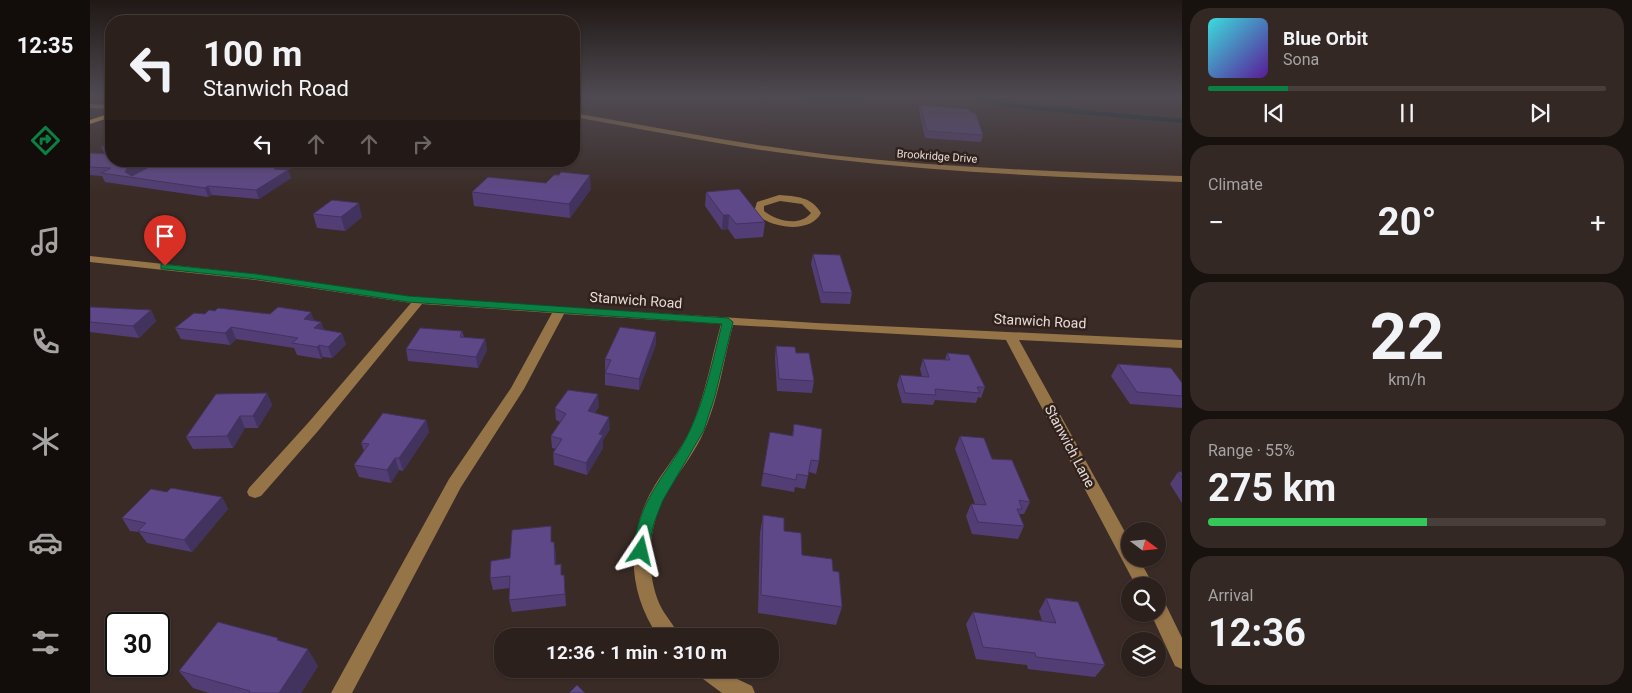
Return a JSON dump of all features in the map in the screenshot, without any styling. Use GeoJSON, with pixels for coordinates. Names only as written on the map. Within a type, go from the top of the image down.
{"type":"FeatureCollection","features":[{"type":"Feature","properties":{"kind":"street","name":"Brookridge Drive"},"geometry":{"type":"LineString","coordinates":[[648,128],[734,144],[860,160],[972,170],[1182,179]]}},
{"type":"Feature","properties":{"kind":"street"},"geometry":{"type":"LineString","coordinates":[[151,172],[160,167]]}},
{"type":"Feature","properties":{"kind":"street"},"geometry":{"type":"LineString","coordinates":[[787,198],[810,205],[814,209],[814,217],[803,222],[786,223],[768,219],[759,212],[760,204],[764,201],[787,198]]}},
{"type":"Feature","properties":{"kind":"street","name":"Stanwich Road"},"geometry":{"type":"LineString","coordinates":[[90,260],[256,276],[419,300],[728,322],[1182,344]]}},
{"type":"Feature","properties":{"kind":"street"},"geometry":{"type":"LineString","coordinates":[[255,492],[313,427],[419,300]]}},
{"type":"Feature","properties":{"kind":"street"},"geometry":{"type":"LineString","coordinates":[[340,693],[455,483],[517,389],[560,310]]}},
{"type":"Feature","properties":{"kind":"street"},"geometry":{"type":"LineString","coordinates":[[664,628],[651,605],[642,579],[641,551],[646,523],[656,499],[697,430],[709,396],[728,322]]}},
{"type":"Feature","properties":{"kind":"street","name":"Stanwich Lane"},"geometry":{"type":"LineString","coordinates":[[1010,335],[1121,541]]}},
{"type":"Feature","properties":{"kind":"street"},"geometry":{"type":"LineString","coordinates":[[1164,622],[1182,659]]}},
{"type":"Feature","properties":{"kind":"street"},"geometry":{"type":"LineString","coordinates":[[718,678],[745,693]]}},
{"type":"Feature","properties":{"kind":"building"},"geometry":{"type":"Polygon","coordinates":[[[926,128],[981,128],[983,135],[927,131],[926,128]]]}},
{"type":"Feature","properties":{"kind":"building"},"geometry":{"type":"Polygon","coordinates":[[[90,153],[105,154],[105,167],[129,167],[125,172],[132,176],[149,167],[277,167],[274,169],[288,170],[256,190],[208,186],[205,188],[101,173],[111,168],[90,167],[90,153]]]}},
{"type":"Feature","properties":{"kind":"building"},"geometry":{"type":"Polygon","coordinates":[[[561,172],[590,175],[569,204],[472,192],[488,177],[546,183],[554,175],[559,175],[561,172]]]}},
{"type":"Feature","properties":{"kind":"building"},"geometry":{"type":"Polygon","coordinates":[[[739,189],[765,222],[736,224],[729,215],[723,215],[706,192],[739,189]]]}},
{"type":"Feature","properties":{"kind":"building"},"geometry":{"type":"Polygon","coordinates":[[[332,200],[359,203],[341,217],[313,214],[332,200]]]}},
{"type":"Feature","properties":{"kind":"building"},"geometry":{"type":"Polygon","coordinates":[[[813,254],[840,255],[852,293],[823,292],[813,254]]]}},
{"type":"Feature","properties":{"kind":"building"},"geometry":{"type":"Polygon","coordinates":[[[90,307],[151,310],[133,326],[90,322],[90,307]]]}},
{"type":"Feature","properties":{"kind":"building"},"geometry":{"type":"Polygon","coordinates":[[[278,307],[311,312],[304,319],[321,322],[314,328],[342,333],[328,347],[319,345],[317,347],[292,343],[298,338],[231,327],[225,333],[175,328],[194,313],[205,314],[209,310],[215,311],[218,308],[270,314],[278,307]]]}},
{"type":"Feature","properties":{"kind":"building"},"geometry":{"type":"Polygon","coordinates":[[[620,327],[656,332],[639,379],[605,373],[611,360],[605,359],[620,327]]]}},
{"type":"Feature","properties":{"kind":"building"},"geometry":{"type":"Polygon","coordinates":[[[420,328],[462,331],[460,337],[485,339],[476,357],[406,349],[420,328]]]}},
{"type":"Feature","properties":{"kind":"building"},"geometry":{"type":"Polygon","coordinates":[[[776,346],[795,347],[796,353],[809,353],[814,381],[779,379],[776,346]]]}},
{"type":"Feature","properties":{"kind":"building"},"geometry":{"type":"Polygon","coordinates":[[[947,353],[969,355],[985,387],[977,387],[980,393],[935,389],[936,395],[905,393],[900,375],[929,377],[923,359],[950,360],[947,353]]]}},
{"type":"Feature","properties":{"kind":"building"},"geometry":{"type":"Polygon","coordinates":[[[1118,364],[1171,368],[1182,383],[1182,396],[1137,392],[1118,364]]]}},
{"type":"Feature","properties":{"kind":"building"},"geometry":{"type":"Polygon","coordinates":[[[568,390],[598,394],[588,411],[609,417],[599,434],[603,435],[586,463],[553,453],[562,439],[551,436],[566,414],[555,408],[568,390]]]}},
{"type":"Feature","properties":{"kind":"building"},"geometry":{"type":"Polygon","coordinates":[[[267,393],[253,416],[240,416],[227,436],[186,437],[216,394],[267,393]]]}},
{"type":"Feature","properties":{"kind":"building"},"geometry":{"type":"Polygon","coordinates":[[[383,413],[426,420],[399,458],[395,458],[387,470],[354,465],[369,444],[361,443],[383,413]]]}},
{"type":"Feature","properties":{"kind":"building"},"geometry":{"type":"Polygon","coordinates":[[[794,424],[822,429],[819,461],[811,460],[808,476],[797,474],[796,480],[763,473],[770,432],[793,436],[794,424]]]}},
{"type":"Feature","properties":{"kind":"building"},"geometry":{"type":"Polygon","coordinates":[[[960,436],[984,438],[992,459],[1012,460],[1030,502],[1019,500],[1022,509],[1017,509],[1024,526],[978,522],[971,504],[986,505],[960,436]]]}},
{"type":"Feature","properties":{"kind":"building"},"geometry":{"type":"Polygon","coordinates":[[[171,488],[222,497],[184,540],[138,531],[146,523],[122,518],[151,489],[167,492],[171,488]]]}},
{"type":"Feature","properties":{"kind":"building"},"geometry":{"type":"Polygon","coordinates":[[[763,515],[784,518],[784,531],[801,533],[802,555],[832,559],[833,571],[839,572],[842,607],[761,595],[763,515]]]}},
{"type":"Feature","properties":{"kind":"building"},"geometry":{"type":"Polygon","coordinates":[[[551,526],[551,542],[554,542],[555,565],[561,564],[561,575],[564,575],[565,594],[509,600],[510,576],[490,578],[491,561],[510,558],[512,530],[551,526]]]}},
{"type":"Feature","properties":{"kind":"building"},"geometry":{"type":"Polygon","coordinates":[[[1046,598],[1078,602],[1105,665],[1036,657],[1035,653],[983,647],[973,612],[1056,623],[1046,598]]]}},
{"type":"Feature","properties":{"kind":"building"},"geometry":{"type":"Polygon","coordinates":[[[218,622],[278,638],[277,640],[308,649],[279,693],[249,693],[250,691],[179,671],[218,622]]]}},
{"type":"Feature","properties":{"kind":"building"},"geometry":{"type":"Polygon","coordinates":[[[577,685],[585,693],[569,693],[577,685]]]}},
{"type":"Feature","properties":{"kind":"route"},"geometry":{"type":"LineString","coordinates":[[165,266],[256,276],[408,299],[728,322],[709,396],[697,430],[656,499],[646,523],[641,551]]}}]}
